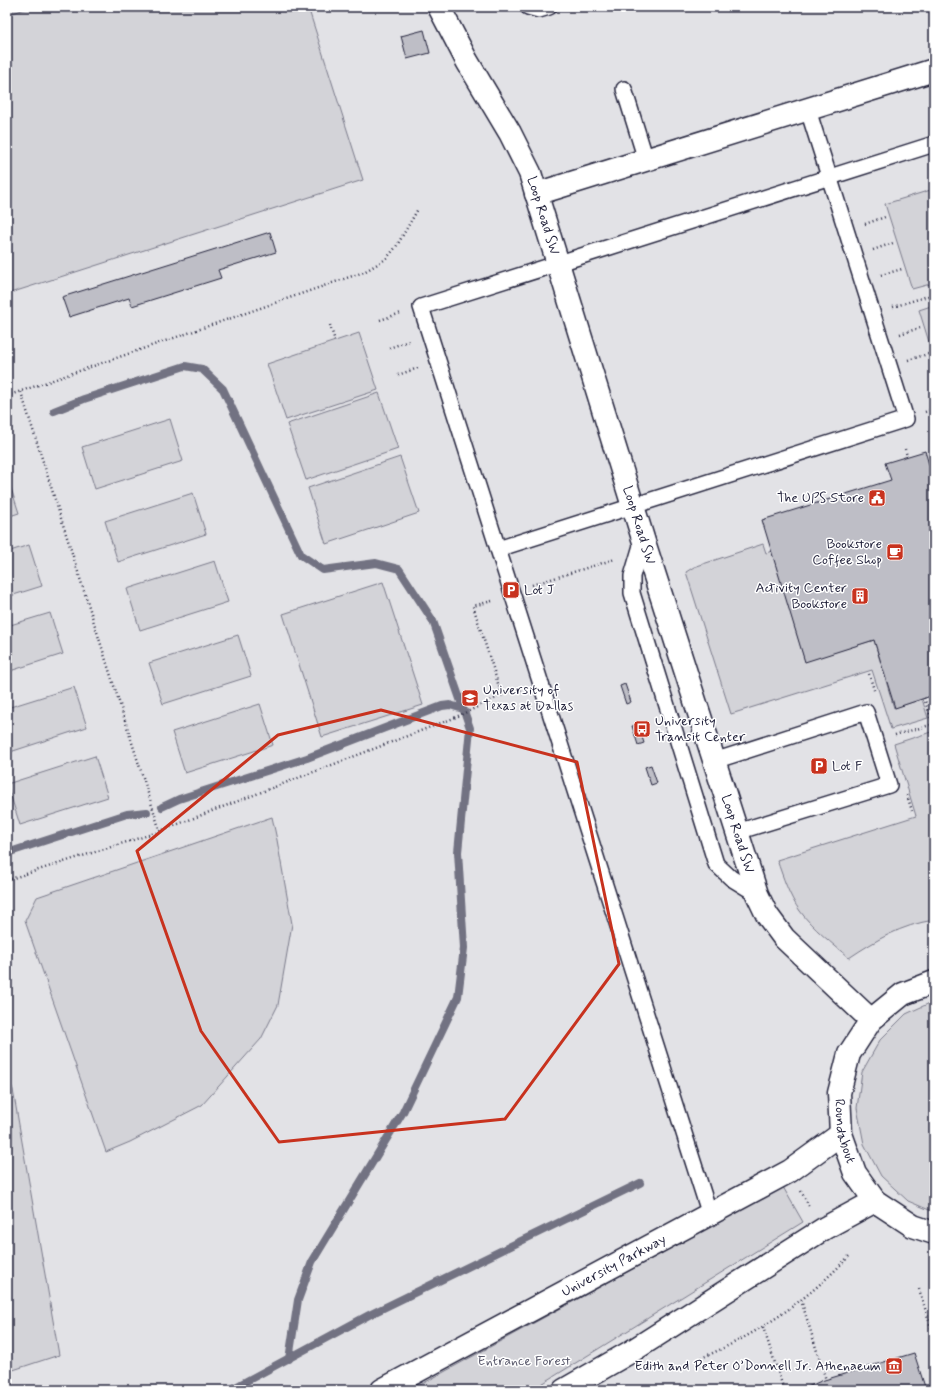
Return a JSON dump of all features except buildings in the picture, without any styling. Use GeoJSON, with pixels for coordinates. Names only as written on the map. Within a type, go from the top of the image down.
{"type":"FeatureCollection","features":[{"type":"Feature","properties":{"kind":"street","name":"Loop Road SW"},"geometry":{"type":"LineString","coordinates":[[439,7],[467,61],[510,133],[530,173],[633,506],[757,894],[767,915],[784,938],[871,1020]]}},
{"type":"Feature","properties":{"kind":"street"},"geometry":{"type":"LineString","coordinates":[[536,194],[934,70]]}},
{"type":"Feature","properties":{"kind":"street","name":"Roundabout"},"geometry":{"type":"LineString","coordinates":[[934,982],[903,994],[871,1020],[849,1054],[839,1093],[841,1134],[855,1173],[875,1201],[913,1226],[934,1233]]}},
{"type":"Feature","properties":{"kind":"street","name":"University Parkway"},"geometry":{"type":"LineString","coordinates":[[382,1390],[790,1171],[841,1134]]}},
{"type":"Feature","properties":{"kind":"street"},"geometry":{"type":"LineString","coordinates":[[564,1390],[632,1351],[825,1228],[875,1201]]}},
{"type":"Feature","properties":{"kind":"lane"},"geometry":{"type":"LineString","coordinates":[[528,7],[539,10],[550,7]]}},
{"type":"Feature","properties":{"kind":"lane"},"geometry":{"type":"LineString","coordinates":[[624,89],[646,160]]}},
{"type":"Feature","properties":{"kind":"lane"},"geometry":{"type":"LineString","coordinates":[[498,549],[906,419],[808,110]]}},
{"type":"Feature","properties":{"kind":"lane"},"geometry":{"type":"LineString","coordinates":[[710,1215],[421,307],[934,144]]}},
{"type":"Feature","properties":{"kind":"lane"},"geometry":{"type":"LineString","coordinates":[[644,539],[632,576],[632,593],[716,864],[731,878],[757,894]]}},
{"type":"Feature","properties":{"kind":"lane"},"geometry":{"type":"LineString","coordinates":[[714,761],[866,712],[889,786],[736,832]]}},
{"type":"Feature","properties":{"kind":"path"},"geometry":{"type":"LineString","coordinates":[[7,396],[364,272],[386,258],[396,247],[418,209]]}},
{"type":"Feature","properties":{"kind":"path"},"geometry":{"type":"LineString","coordinates":[[912,301],[934,294]]}},
{"type":"Feature","properties":{"kind":"path"},"geometry":{"type":"LineString","coordinates":[[330,325],[336,341]]}},
{"type":"Feature","properties":{"kind":"path"},"geometry":{"type":"LineString","coordinates":[[21,392],[160,831]]}},
{"type":"Feature","properties":{"kind":"path"},"geometry":{"type":"LineString","coordinates":[[905,450],[907,456]]}},
{"type":"Feature","properties":{"kind":"path"},"geometry":{"type":"LineString","coordinates":[[529,586],[615,559]]}},
{"type":"Feature","properties":{"kind":"path"},"geometry":{"type":"LineString","coordinates":[[498,599],[473,606],[502,696]]}},
{"type":"Feature","properties":{"kind":"path"},"geometry":{"type":"LineString","coordinates":[[869,674],[876,698]]}},
{"type":"Feature","properties":{"kind":"path"},"geometry":{"type":"LineString","coordinates":[[7,880],[160,831],[454,718],[507,693]]}},
{"type":"Feature","properties":{"kind":"path"},"geometry":{"type":"LineString","coordinates":[[889,737],[933,724],[924,698]]}},
{"type":"Feature","properties":{"kind":"path"},"geometry":{"type":"LineString","coordinates":[[906,791],[912,811]]}},
{"type":"Feature","properties":{"kind":"path"},"geometry":{"type":"LineString","coordinates":[[798,1186],[811,1210]]}},
{"type":"Feature","properties":{"kind":"path"},"geometry":{"type":"LineString","coordinates":[[701,1358],[763,1327],[801,1300],[838,1269],[851,1254]]}},
{"type":"Feature","properties":{"kind":"path"},"geometry":{"type":"LineString","coordinates":[[919,1289],[934,1337]]}},
{"type":"Feature","properties":{"kind":"path"},"geometry":{"type":"LineString","coordinates":[[801,1300],[826,1380]]}},
{"type":"Feature","properties":{"kind":"path"},"geometry":{"type":"LineString","coordinates":[[763,1327],[784,1390]]}},
{"type":"Feature","properties":{"kind":"highlighted area"},"geometry":{"type":"Polygon","coordinates":[[[381,710],[577,762],[619,964],[505,1119],[279,1142],[201,1031],[137,851],[278,735],[381,710]]]}},
{"type":"Feature","properties":{"kind":"shaded area","name":"University of Texas at Dallas"},"geometry":{"type":"Polygon","coordinates":[[[7,7],[934,7],[934,1390],[7,1390],[7,7]]]}},
{"type":"Feature","properties":{"kind":"green space"},"geometry":{"type":"Polygon","coordinates":[[[31,7],[308,7],[363,180],[7,294],[7,15],[31,7]]]}},
{"type":"Feature","properties":{"kind":"green space"},"geometry":{"type":"Polygon","coordinates":[[[934,189],[934,283],[912,289],[885,204],[934,189]]]}},
{"type":"Feature","properties":{"kind":"green space"},"geometry":{"type":"Polygon","coordinates":[[[934,305],[934,358],[919,310],[934,305]]]}},
{"type":"Feature","properties":{"kind":"green space"},"geometry":{"type":"Polygon","coordinates":[[[359,333],[378,390],[286,420],[267,364],[359,333]]]}},
{"type":"Feature","properties":{"kind":"green space"},"geometry":{"type":"Polygon","coordinates":[[[379,393],[398,449],[306,480],[287,424],[379,393]]]}},
{"type":"Feature","properties":{"kind":"green space"},"geometry":{"type":"Polygon","coordinates":[[[170,419],[183,461],[95,489],[82,447],[170,419]]]}},
{"type":"Feature","properties":{"kind":"green space"},"geometry":{"type":"Polygon","coordinates":[[[400,457],[419,513],[326,544],[308,488],[400,457]]]}},
{"type":"Feature","properties":{"kind":"green space"},"geometry":{"type":"Polygon","coordinates":[[[7,476],[19,513],[7,517],[7,476]]]}},
{"type":"Feature","properties":{"kind":"green space"},"geometry":{"type":"Polygon","coordinates":[[[193,493],[206,534],[118,562],[105,521],[193,493]]]}},
{"type":"Feature","properties":{"kind":"green space"},"geometry":{"type":"Polygon","coordinates":[[[763,544],[766,553],[772,551],[805,661],[874,640],[894,708],[922,699],[928,718],[891,729],[872,670],[731,714],[686,572],[694,567],[763,544]]]}},
{"type":"Feature","properties":{"kind":"green space"},"geometry":{"type":"Polygon","coordinates":[[[29,545],[42,586],[7,597],[7,552],[29,545]]]}},
{"type":"Feature","properties":{"kind":"green space"},"geometry":{"type":"Polygon","coordinates":[[[215,561],[228,602],[140,630],[127,589],[215,561]]]}},
{"type":"Feature","properties":{"kind":"green space"},"geometry":{"type":"Polygon","coordinates":[[[383,582],[423,705],[322,737],[283,614],[383,582]]]}},
{"type":"Feature","properties":{"kind":"green space"},"geometry":{"type":"Polygon","coordinates":[[[50,613],[63,654],[7,672],[7,626],[50,613]]]}},
{"type":"Feature","properties":{"kind":"green space"},"geometry":{"type":"Polygon","coordinates":[[[238,635],[251,676],[163,704],[149,663],[238,635]]]}},
{"type":"Feature","properties":{"kind":"green space"},"geometry":{"type":"Polygon","coordinates":[[[74,687],[87,727],[7,753],[7,708],[74,687]]]}},
{"type":"Feature","properties":{"kind":"green space"},"geometry":{"type":"Polygon","coordinates":[[[260,704],[273,745],[185,773],[172,732],[260,704]]]}},
{"type":"Feature","properties":{"kind":"green space"},"geometry":{"type":"Polygon","coordinates":[[[934,731],[934,920],[900,929],[869,945],[849,958],[805,918],[789,893],[777,860],[916,816],[894,744],[934,731]]]}},
{"type":"Feature","properties":{"kind":"green space"},"geometry":{"type":"Polygon","coordinates":[[[95,756],[108,797],[20,825],[7,784],[95,756]]]}},
{"type":"Feature","properties":{"kind":"green space"},"geometry":{"type":"Polygon","coordinates":[[[272,817],[292,924],[278,1005],[261,1039],[202,1105],[130,1142],[106,1152],[25,921],[37,897],[272,817]]]}},
{"type":"Feature","properties":{"kind":"green space"},"geometry":{"type":"Polygon","coordinates":[[[934,1001],[934,1212],[908,1201],[881,1176],[864,1144],[857,1108],[862,1072],[880,1040],[906,1014],[934,1001]]]}},
{"type":"Feature","properties":{"kind":"green space"},"geometry":{"type":"Polygon","coordinates":[[[7,1073],[13,1090],[59,1355],[7,1372],[7,1073]]]}},
{"type":"Feature","properties":{"kind":"green space","name":"Entrance Forest"},"geometry":{"type":"Polygon","coordinates":[[[783,1187],[803,1222],[532,1390],[411,1390],[783,1187]]]}},
{"type":"Feature","properties":{"kind":"waterway"},"geometry":{"type":"LineString","coordinates":[[54,411],[84,399],[185,366],[202,369],[223,389],[301,555],[323,570],[376,563],[399,569],[433,621],[470,728],[458,852],[464,948],[458,997],[403,1112],[312,1262],[298,1300],[289,1359]]}},
{"type":"Feature","properties":{"kind":"waterway"},"geometry":{"type":"LineString","coordinates":[[162,807],[179,799],[307,758],[442,706],[450,705],[463,709]]}},
{"type":"Feature","properties":{"kind":"waterway"},"geometry":{"type":"LineString","coordinates":[[7,853],[127,814],[147,812]]}},
{"type":"Feature","properties":{"kind":"waterway"},"geometry":{"type":"LineString","coordinates":[[230,1390],[369,1315],[640,1183]]}},
{"type":"Feature","properties":{"kind":"place","name":"The UPS Store"},"geometry":{"type":"Point","coordinates":[877,498]}},
{"type":"Feature","properties":{"kind":"place","name":"Bookstore Coffee Shop"},"geometry":{"type":"Point","coordinates":[895,552]}},
{"type":"Feature","properties":{"kind":"place","name":"Lot J"},"geometry":{"type":"Point","coordinates":[511,590]}},
{"type":"Feature","properties":{"kind":"place","name":"Activity Center Bookstore"},"geometry":{"type":"Point","coordinates":[860,596]}},
{"type":"Feature","properties":{"kind":"place","name":"University of Texas at Dallas"},"geometry":{"type":"Point","coordinates":[470,698]}},
{"type":"Feature","properties":{"kind":"place","name":"University Transit Center"},"geometry":{"type":"Point","coordinates":[642,729]}},
{"type":"Feature","properties":{"kind":"place","name":"Lot F"},"geometry":{"type":"Point","coordinates":[819,766]}},
{"type":"Feature","properties":{"kind":"place","name":"Edith and Peter O’Donnell Jr. Athenaeum"},"geometry":{"type":"Point","coordinates":[894,1366]}}]}
